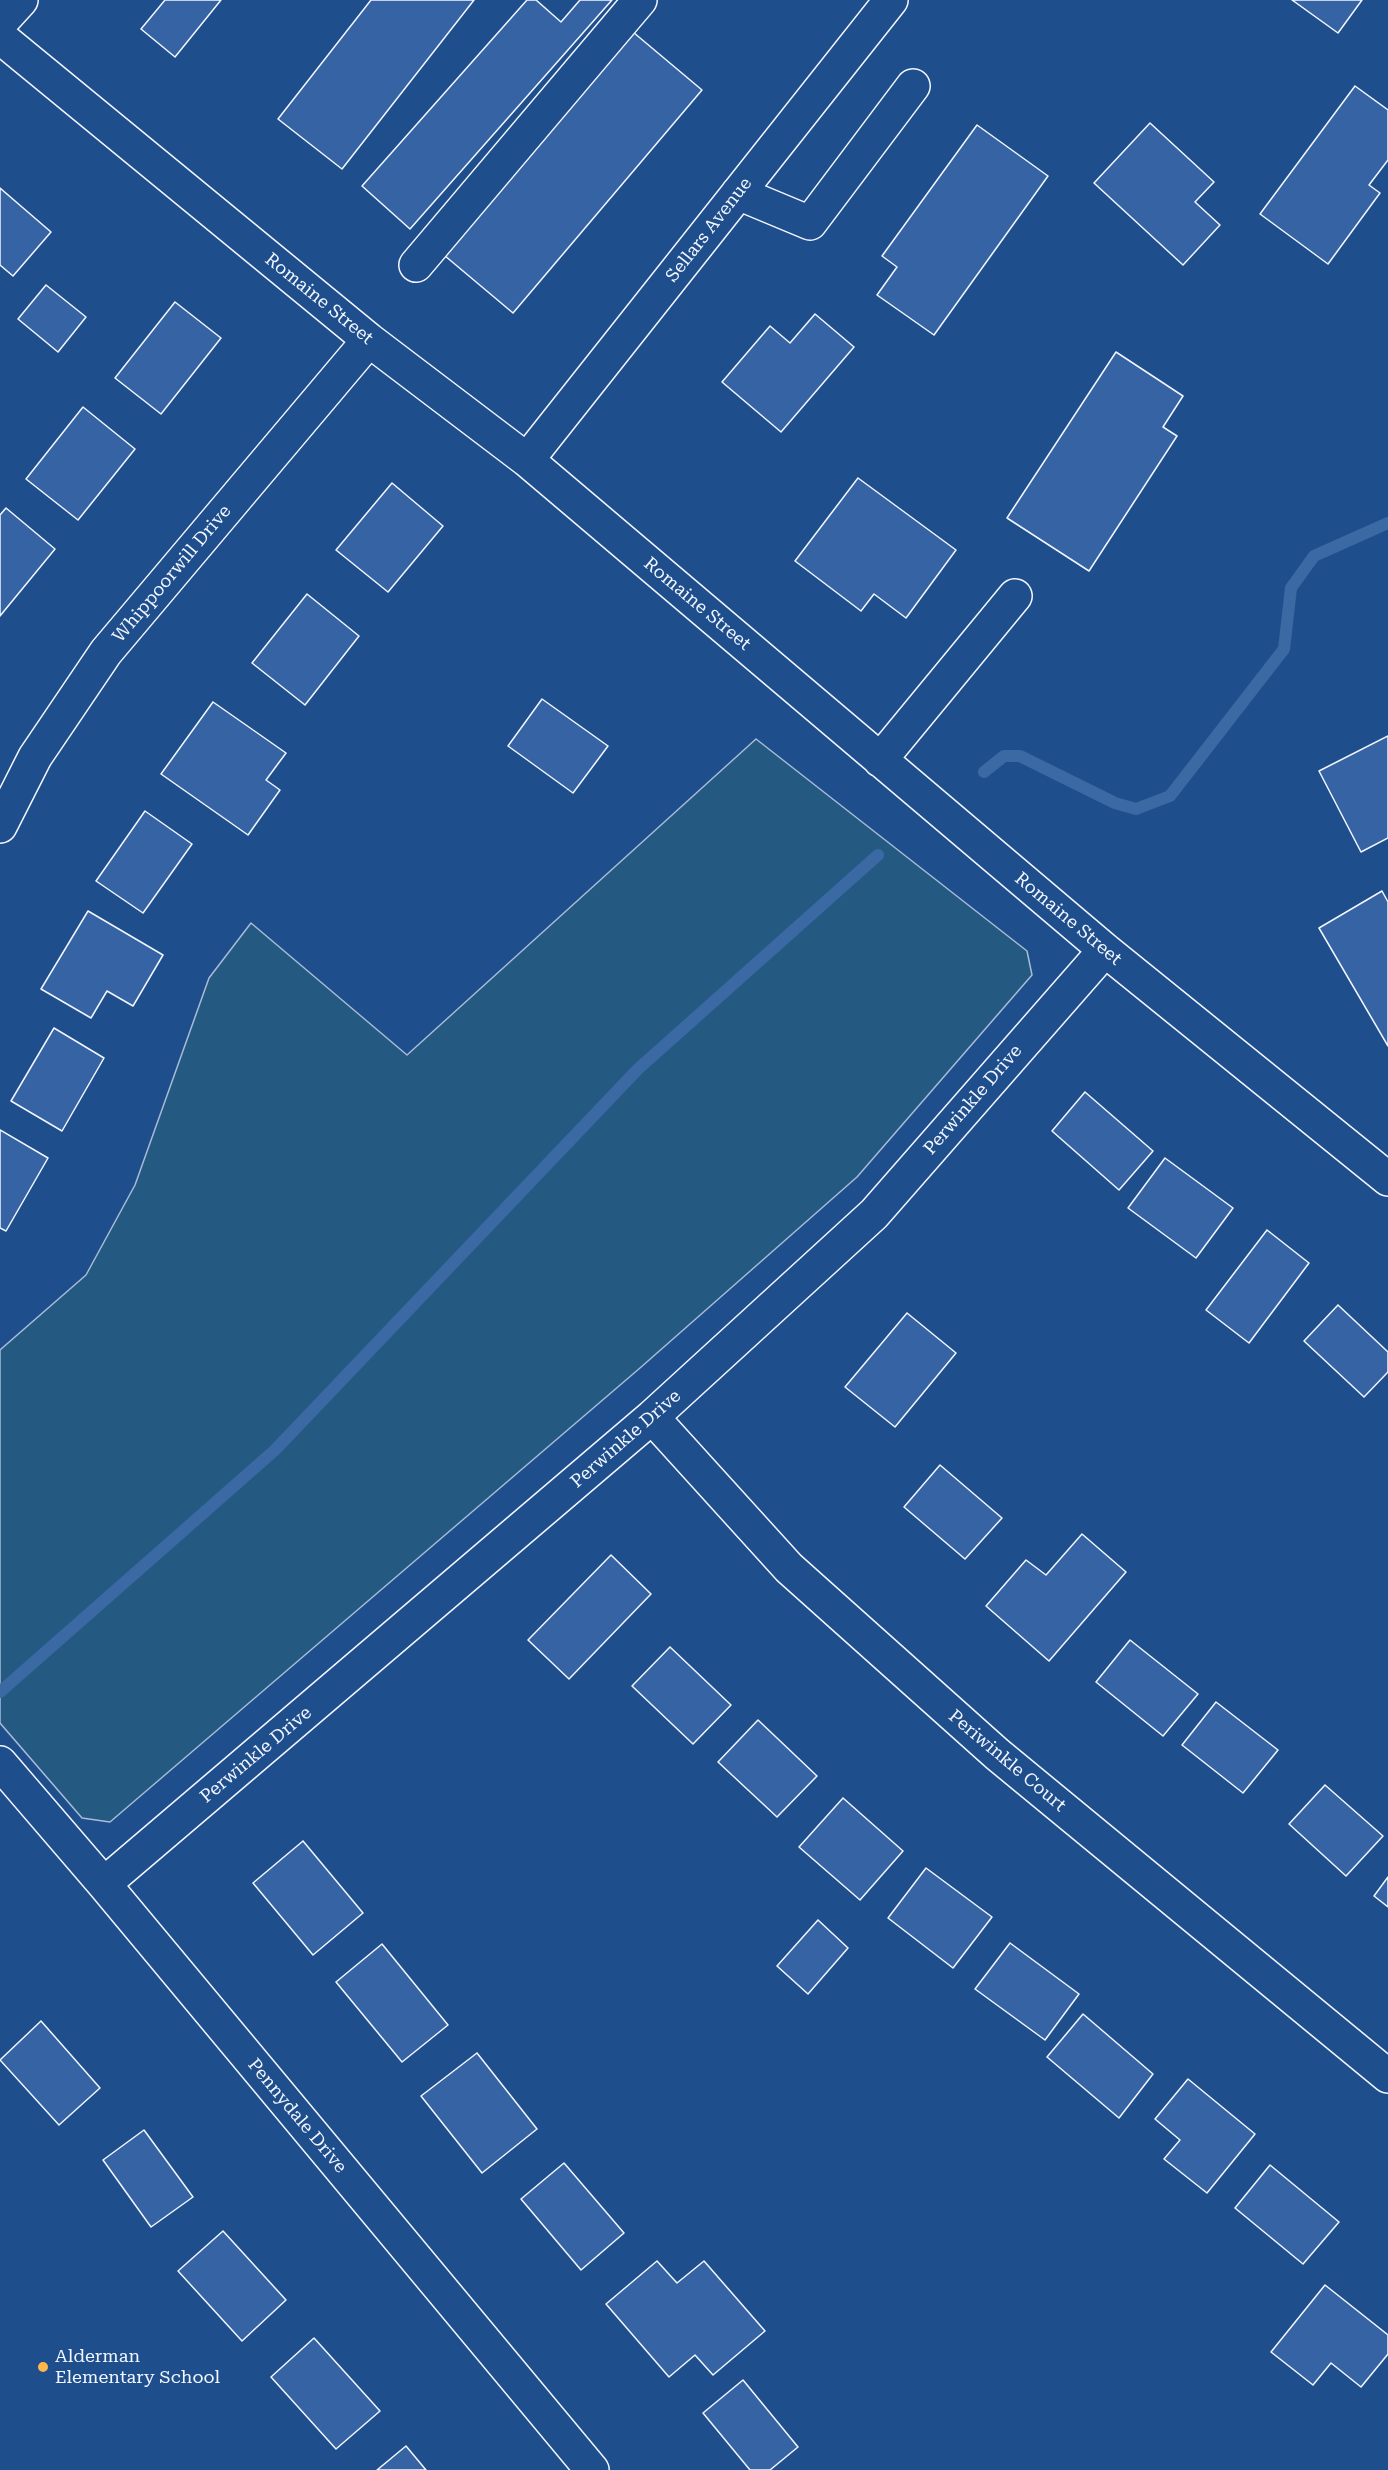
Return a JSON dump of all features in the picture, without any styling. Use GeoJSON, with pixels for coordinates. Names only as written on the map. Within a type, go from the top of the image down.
{"type":"FeatureCollection","features":[{"type":"Feature","properties":{"kind":"street"},"geometry":{"type":"LineString","coordinates":[[0,23],[21,0]]}},
{"type":"Feature","properties":{"kind":"street"},"geometry":{"type":"LineString","coordinates":[[416,266],[640,0]]}},
{"type":"Feature","properties":{"kind":"street","name":"Sellars Avenue"},"geometry":{"type":"LineString","coordinates":[[527,460],[891,0]]}},
{"type":"Feature","properties":{"kind":"street","name":"Romaine Street"},"geometry":{"type":"LineString","coordinates":[[0,37],[369,340],[527,460],[1105,950],[1388,1179]]}},
{"type":"Feature","properties":{"kind":"street"},"geometry":{"type":"LineString","coordinates":[[738,193],[810,223],[913,86]]}},
{"type":"Feature","properties":{"kind":"street","name":"Whippoorwill Drive"},"geometry":{"type":"LineString","coordinates":[[0,826],[35,757],[106,652],[369,340]]}},
{"type":"Feature","properties":{"kind":"street"},"geometry":{"type":"LineString","coordinates":[[880,760],[1015,596]]}},
{"type":"Feature","properties":{"kind":"street","name":"Perwinkle Drive"},"geometry":{"type":"LineString","coordinates":[[104,1884],[652,1417],[874,1214],[1105,950]]}},
{"type":"Feature","properties":{"kind":"street","name":"Periwinkle Court"},"geometry":{"type":"LineString","coordinates":[[652,1417],[797,1576],[997,1754],[1388,2076]]}},
{"type":"Feature","properties":{"kind":"street","name":"Pennydale Drive"},"geometry":{"type":"LineString","coordinates":[[0,1763],[104,1884],[592,2470]]}},
{"type":"Feature","properties":{"kind":"shaded area"},"geometry":{"type":"Polygon","coordinates":[[[756,739],[1027,951],[1032,975],[857,1177],[640,1368],[110,1822],[82,1818],[0,1723],[0,1350],[86,1275],[135,1185],[209,978],[251,923],[407,1055],[756,739]]]}},
{"type":"Feature","properties":{"kind":"building"},"geometry":{"type":"Polygon","coordinates":[[[165,0],[221,0],[175,57],[141,29],[165,0]]]}},
{"type":"Feature","properties":{"kind":"building"},"geometry":{"type":"Polygon","coordinates":[[[371,0],[474,0],[342,169],[278,119],[371,0]]]}},
{"type":"Feature","properties":{"kind":"building"},"geometry":{"type":"Polygon","coordinates":[[[527,0],[536,0],[561,22],[580,0],[612,0],[410,229],[362,186],[527,0]]]}},
{"type":"Feature","properties":{"kind":"building"},"geometry":{"type":"Polygon","coordinates":[[[1292,0],[1362,0],[1338,33],[1292,0]]]}},
{"type":"Feature","properties":{"kind":"building"},"geometry":{"type":"Polygon","coordinates":[[[627,27],[702,90],[513,313],[438,250],[627,27]]]}},
{"type":"Feature","properties":{"kind":"building"},"geometry":{"type":"Polygon","coordinates":[[[1355,86],[1388,110],[1388,160],[1369,185],[1380,193],[1328,264],[1260,214],[1355,86]]]}},
{"type":"Feature","properties":{"kind":"building"},"geometry":{"type":"Polygon","coordinates":[[[1150,123],[1214,182],[1195,202],[1220,225],[1183,265],[1094,183],[1150,123]]]}},
{"type":"Feature","properties":{"kind":"building"},"geometry":{"type":"Polygon","coordinates":[[[977,125],[1048,176],[934,335],[877,295],[897,267],[882,256],[977,125]]]}},
{"type":"Feature","properties":{"kind":"building"},"geometry":{"type":"Polygon","coordinates":[[[0,188],[51,232],[13,276],[0,265],[0,188]]]}},
{"type":"Feature","properties":{"kind":"building"},"geometry":{"type":"Polygon","coordinates":[[[46,285],[86,317],[58,352],[18,319],[46,285]]]}},
{"type":"Feature","properties":{"kind":"building"},"geometry":{"type":"Polygon","coordinates":[[[175,302],[221,338],[161,414],[115,378],[175,302]]]}},
{"type":"Feature","properties":{"kind":"building"},"geometry":{"type":"Polygon","coordinates":[[[815,314],[854,347],[781,432],[722,382],[770,326],[790,343],[815,314]]]}},
{"type":"Feature","properties":{"kind":"building"},"geometry":{"type":"Polygon","coordinates":[[[1116,352],[1183,396],[1163,427],[1177,436],[1089,571],[1007,518],[1116,352]]]}},
{"type":"Feature","properties":{"kind":"building"},"geometry":{"type":"Polygon","coordinates":[[[83,407],[135,449],[78,520],[26,479],[83,407]]]}},
{"type":"Feature","properties":{"kind":"building"},"geometry":{"type":"Polygon","coordinates":[[[858,478],[956,550],[906,618],[874,594],[861,611],[795,561],[858,478]]]}},
{"type":"Feature","properties":{"kind":"building"},"geometry":{"type":"Polygon","coordinates":[[[392,483],[443,526],[388,592],[336,550],[392,483]]]}},
{"type":"Feature","properties":{"kind":"building"},"geometry":{"type":"Polygon","coordinates":[[[6,508],[55,549],[0,616],[0,515],[6,508]]]}},
{"type":"Feature","properties":{"kind":"building"},"geometry":{"type":"Polygon","coordinates":[[[307,594],[359,636],[305,705],[252,663],[307,594]]]}},
{"type":"Feature","properties":{"kind":"building"},"geometry":{"type":"Polygon","coordinates":[[[542,699],[608,746],[573,793],[508,746],[542,699]]]}},
{"type":"Feature","properties":{"kind":"building"},"geometry":{"type":"Polygon","coordinates":[[[213,702],[286,753],[266,780],[280,790],[248,835],[161,774],[213,702]]]}},
{"type":"Feature","properties":{"kind":"building"},"geometry":{"type":"Polygon","coordinates":[[[1388,736],[1388,838],[1361,852],[1319,771],[1388,736]]]}},
{"type":"Feature","properties":{"kind":"building"},"geometry":{"type":"Polygon","coordinates":[[[145,811],[192,844],[143,913],[96,881],[145,811]]]}},
{"type":"Feature","properties":{"kind":"building"},"geometry":{"type":"Polygon","coordinates":[[[1382,891],[1388,902],[1388,1046],[1319,928],[1382,891]]]}},
{"type":"Feature","properties":{"kind":"building"},"geometry":{"type":"Polygon","coordinates":[[[88,911],[163,955],[133,1006],[107,991],[91,1018],[41,989],[88,911]]]}},
{"type":"Feature","properties":{"kind":"building"},"geometry":{"type":"Polygon","coordinates":[[[54,1028],[104,1058],[62,1131],[11,1101],[54,1028]]]}},
{"type":"Feature","properties":{"kind":"building"},"geometry":{"type":"Polygon","coordinates":[[[1085,1092],[1153,1151],[1119,1190],[1052,1131],[1085,1092]]]}},
{"type":"Feature","properties":{"kind":"building"},"geometry":{"type":"Polygon","coordinates":[[[0,1130],[48,1158],[6,1231],[0,1228],[0,1130]]]}},
{"type":"Feature","properties":{"kind":"building"},"geometry":{"type":"Polygon","coordinates":[[[1165,1158],[1233,1208],[1196,1258],[1128,1208],[1165,1158]]]}},
{"type":"Feature","properties":{"kind":"building"},"geometry":{"type":"Polygon","coordinates":[[[1267,1230],[1309,1263],[1249,1343],[1206,1310],[1267,1230]]]}},
{"type":"Feature","properties":{"kind":"building"},"geometry":{"type":"Polygon","coordinates":[[[1338,1305],[1388,1352],[1388,1372],[1364,1397],[1304,1341],[1338,1305]]]}},
{"type":"Feature","properties":{"kind":"building"},"geometry":{"type":"Polygon","coordinates":[[[907,1313],[956,1353],[895,1427],[845,1387],[907,1313]]]}},
{"type":"Feature","properties":{"kind":"building"},"geometry":{"type":"Polygon","coordinates":[[[940,1465],[1002,1518],[965,1559],[904,1507],[940,1465]]]}},
{"type":"Feature","properties":{"kind":"building"},"geometry":{"type":"Polygon","coordinates":[[[1082,1534],[1126,1572],[1049,1661],[986,1606],[1026,1560],[1046,1575],[1082,1534]]]}},
{"type":"Feature","properties":{"kind":"building"},"geometry":{"type":"Polygon","coordinates":[[[611,1555],[651,1594],[569,1679],[528,1640],[611,1555]]]}},
{"type":"Feature","properties":{"kind":"building"},"geometry":{"type":"Polygon","coordinates":[[[1130,1640],[1198,1694],[1163,1736],[1096,1682],[1130,1640]]]}},
{"type":"Feature","properties":{"kind":"building"},"geometry":{"type":"Polygon","coordinates":[[[670,1647],[731,1705],[693,1744],[632,1686],[670,1647]]]}},
{"type":"Feature","properties":{"kind":"building"},"geometry":{"type":"Polygon","coordinates":[[[1216,1702],[1278,1750],[1243,1793],[1182,1745],[1216,1702]]]}},
{"type":"Feature","properties":{"kind":"building"},"geometry":{"type":"Polygon","coordinates":[[[758,1720],[817,1776],[777,1817],[718,1762],[758,1720]]]}},
{"type":"Feature","properties":{"kind":"building"},"geometry":{"type":"Polygon","coordinates":[[[1325,1785],[1383,1836],[1346,1876],[1289,1824],[1325,1785]]]}},
{"type":"Feature","properties":{"kind":"building"},"geometry":{"type":"Polygon","coordinates":[[[843,1798],[903,1851],[860,1900],[799,1847],[843,1798]]]}},
{"type":"Feature","properties":{"kind":"building"},"geometry":{"type":"Polygon","coordinates":[[[303,1841],[363,1913],[313,1955],[253,1883],[303,1841]]]}},
{"type":"Feature","properties":{"kind":"building"},"geometry":{"type":"Polygon","coordinates":[[[926,1868],[992,1917],[953,1968],[888,1918],[926,1868]]]}},
{"type":"Feature","properties":{"kind":"building"},"geometry":{"type":"Polygon","coordinates":[[[1388,1877],[1388,1907],[1374,1896],[1388,1877]]]}},
{"type":"Feature","properties":{"kind":"building"},"geometry":{"type":"Polygon","coordinates":[[[818,1920],[848,1948],[808,1994],[777,1966],[818,1920]]]}},
{"type":"Feature","properties":{"kind":"building"},"geometry":{"type":"Polygon","coordinates":[[[1010,1943],[1079,1994],[1045,2040],[975,1989],[1010,1943]]]}},
{"type":"Feature","properties":{"kind":"building"},"geometry":{"type":"Polygon","coordinates":[[[382,1944],[448,2025],[402,2062],[336,1982],[382,1944]]]}},
{"type":"Feature","properties":{"kind":"building"},"geometry":{"type":"Polygon","coordinates":[[[1083,2014],[1153,2074],[1119,2118],[1047,2057],[1083,2014]]]}},
{"type":"Feature","properties":{"kind":"building"},"geometry":{"type":"Polygon","coordinates":[[[41,2021],[100,2088],[59,2125],[0,2060],[41,2021]]]}},
{"type":"Feature","properties":{"kind":"building"},"geometry":{"type":"Polygon","coordinates":[[[477,2053],[537,2129],[482,2173],[421,2096],[477,2053]]]}},
{"type":"Feature","properties":{"kind":"building"},"geometry":{"type":"Polygon","coordinates":[[[1188,2079],[1255,2134],[1207,2193],[1164,2159],[1180,2140],[1155,2119],[1188,2079]]]}},
{"type":"Feature","properties":{"kind":"building"},"geometry":{"type":"Polygon","coordinates":[[[144,2130],[193,2197],[151,2227],[103,2160],[144,2130]]]}},
{"type":"Feature","properties":{"kind":"building"},"geometry":{"type":"Polygon","coordinates":[[[564,2163],[624,2233],[581,2270],[521,2199],[564,2163]]]}},
{"type":"Feature","properties":{"kind":"building"},"geometry":{"type":"Polygon","coordinates":[[[1270,2165],[1339,2222],[1303,2264],[1235,2208],[1270,2165]]]}},
{"type":"Feature","properties":{"kind":"building"},"geometry":{"type":"Polygon","coordinates":[[[223,2231],[286,2300],[242,2341],[178,2271],[223,2231]]]}},
{"type":"Feature","properties":{"kind":"building"},"geometry":{"type":"Polygon","coordinates":[[[657,2261],[677,2283],[704,2261],[765,2331],[713,2375],[695,2355],[669,2377],[606,2304],[657,2261]]]}},
{"type":"Feature","properties":{"kind":"building"},"geometry":{"type":"Polygon","coordinates":[[[1325,2285],[1388,2335],[1388,2354],[1361,2387],[1331,2363],[1313,2385],[1271,2352],[1325,2285]]]}},
{"type":"Feature","properties":{"kind":"building"},"geometry":{"type":"Polygon","coordinates":[[[314,2338],[380,2411],[336,2449],[271,2377],[314,2338]]]}},
{"type":"Feature","properties":{"kind":"building"},"geometry":{"type":"Polygon","coordinates":[[[743,2380],[798,2447],[770,2470],[750,2470],[703,2413],[743,2380]]]}},
{"type":"Feature","properties":{"kind":"building"},"geometry":{"type":"Polygon","coordinates":[[[406,2446],[426,2470],[377,2470],[406,2446]]]}},
{"type":"Feature","properties":{"kind":"waterway"},"geometry":{"type":"LineString","coordinates":[[984,772],[1004,756],[1020,756],[1115,803],[1136,809],[1170,796],[1284,649],[1291,588],[1314,556],[1388,523]]}},
{"type":"Feature","properties":{"kind":"waterway"},"geometry":{"type":"LineString","coordinates":[[0,1692],[275,1450],[638,1069],[878,855]]}},
{"type":"Feature","properties":{"kind":"place","name":"Alderman Elementary School"},"geometry":{"type":"Point","coordinates":[43,2367]}}]}
